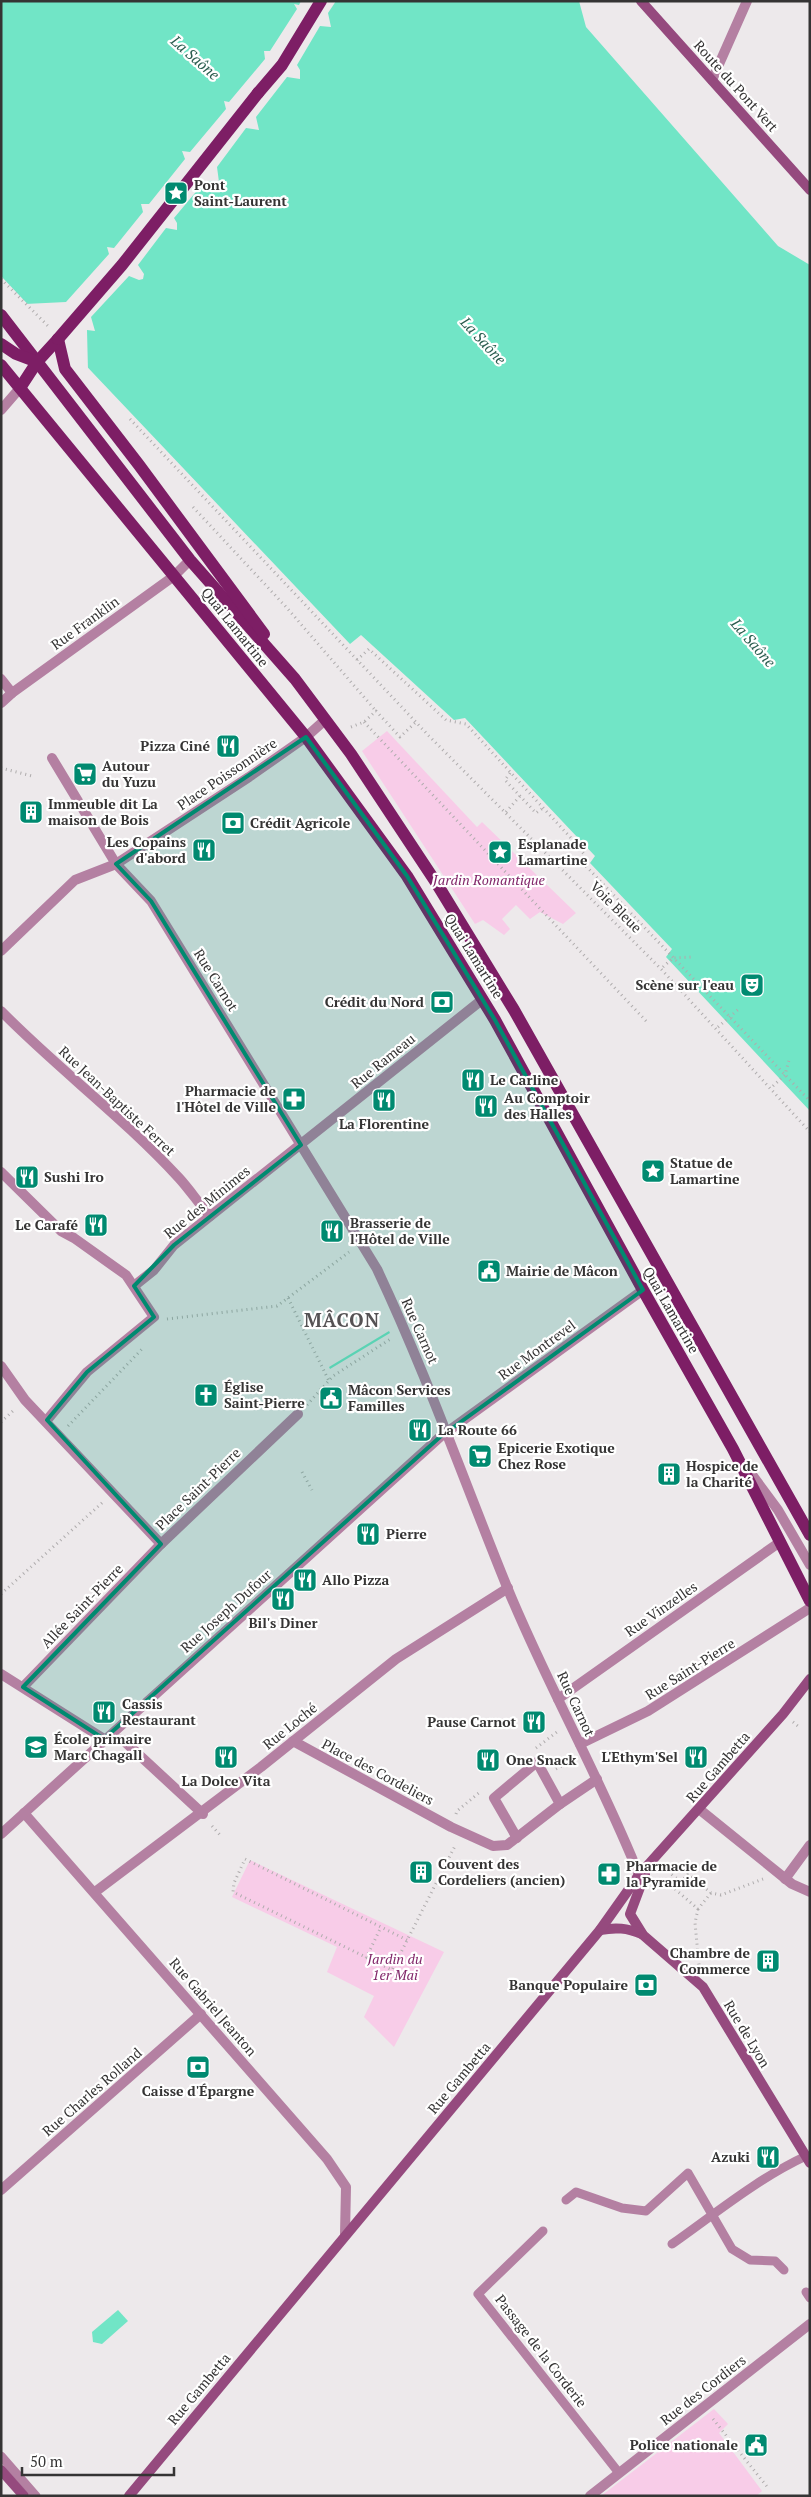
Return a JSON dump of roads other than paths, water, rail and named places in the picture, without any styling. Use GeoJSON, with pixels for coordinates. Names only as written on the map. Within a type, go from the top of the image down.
{"type":"FeatureCollection","features":[{"type":"Feature","properties":{"kind":"main road"},"geometry":{"type":"LineString","coordinates":[[20,388],[37,362],[122,265],[282,65],[321,1]]}},
{"type":"Feature","properties":{"kind":"main road","name":"Quai Lamartine"},"geometry":{"type":"LineString","coordinates":[[1,315],[37,362],[49,374],[190,560],[295,678],[336,734],[437,884],[514,1010],[810,1535]]}},
{"type":"Feature","properties":{"kind":"main road"},"geometry":{"type":"LineString","coordinates":[[58,339],[65,369],[245,606],[295,678]]}},
{"type":"Feature","properties":{"kind":"main road"},"geometry":{"type":"LineString","coordinates":[[1,344],[16,354],[37,362]]}},
{"type":"Feature","properties":{"kind":"main road","name":"Quai Lamartine"},"geometry":{"type":"LineString","coordinates":[[1,365],[306,737],[407,876],[483,999],[733,1449],[810,1601]]}},
{"type":"Feature","properties":{"kind":"street","name":"Route du Pont Vert"},"geometry":{"type":"LineString","coordinates":[[641,1],[810,190]]}},
{"type":"Feature","properties":{"kind":"street"},"geometry":{"type":"LineString","coordinates":[[712,80],[747,1]]}},
{"type":"Feature","properties":{"kind":"street"},"geometry":{"type":"LineString","coordinates":[[1,410],[20,388]]}},
{"type":"Feature","properties":{"kind":"street","name":"Rue Franklin"},"geometry":{"type":"LineString","coordinates":[[1,704],[12,693],[174,576],[190,560]]}},
{"type":"Feature","properties":{"kind":"street"},"geometry":{"type":"LineString","coordinates":[[1,679],[12,693]]}},
{"type":"Feature","properties":{"kind":"street","name":"Place Poissonnière"},"geometry":{"type":"LineString","coordinates":[[1,951],[75,880],[118,863],[306,737],[325,720]]}},
{"type":"Feature","properties":{"kind":"street","name":"Rue Carnot"},"geometry":{"type":"LineString","coordinates":[[52,758],[118,863],[151,901],[377,1269],[406,1330],[448,1431],[508,1588],[558,1699],[597,1779],[647,1868]]}},
{"type":"Feature","properties":{"kind":"street","name":"Rue Rameau"},"geometry":{"type":"LineString","coordinates":[[301,1145],[483,999]]}},
{"type":"Feature","properties":{"kind":"street","name":"Rue Jean-Baptiste Ferret"},"geometry":{"type":"LineString","coordinates":[[1,1011],[32,1043],[161,1160],[179,1178],[210,1216]]}},
{"type":"Feature","properties":{"kind":"street","name":"Rue des Minimes"},"geometry":{"type":"LineString","coordinates":[[134,1286],[154,1270],[174,1245],[301,1145]]}},
{"type":"Feature","properties":{"kind":"street"},"geometry":{"type":"LineString","coordinates":[[1,1172],[60,1231],[74,1238],[126,1275],[154,1317],[87,1372],[46,1420],[25,1400],[3,1372]]}},
{"type":"Feature","properties":{"kind":"street","name":"Rue Montrevel"},"geometry":{"type":"LineString","coordinates":[[448,1431],[643,1290]]}},
{"type":"Feature","properties":{"kind":"street","name":"Place Saint-Pierre"},"geometry":{"type":"LineString","coordinates":[[46,1420],[161,1544],[298,1414]]}},
{"type":"Feature","properties":{"kind":"street","name":"Rue Joseph Dufour"},"geometry":{"type":"LineString","coordinates":[[1,1834],[104,1739],[117,1731],[147,1700],[448,1431]]}},
{"type":"Feature","properties":{"kind":"street"},"geometry":{"type":"LineString","coordinates":[[733,1449],[778,1510],[810,1565]]}},
{"type":"Feature","properties":{"kind":"street","name":"Rue Vinzelles"},"geometry":{"type":"LineString","coordinates":[[558,1699],[780,1542]]}},
{"type":"Feature","properties":{"kind":"street","name":"Allée Saint-Pierre"},"geometry":{"type":"LineString","coordinates":[[24,1687],[161,1544]]}},
{"type":"Feature","properties":{"kind":"street","name":"Rue Loché"},"geometry":{"type":"LineString","coordinates":[[95,1892],[293,1741],[396,1659],[508,1588]]}},
{"type":"Feature","properties":{"kind":"street","name":"Rue Saint-Pierre"},"geometry":{"type":"LineString","coordinates":[[582,1749],[648,1711],[810,1608]]}},
{"type":"Feature","properties":{"kind":"street"},"geometry":{"type":"LineString","coordinates":[[1,1674],[104,1739],[122,1740],[201,1812]]}},
{"type":"Feature","properties":{"kind":"street","name":"Rue Gambetta"},"geometry":{"type":"LineString","coordinates":[[130,2496],[345,2234],[600,1930],[647,1868],[783,1714],[810,1679]]}},
{"type":"Feature","properties":{"kind":"street","name":"Place des Cordeliers"},"geometry":{"type":"LineString","coordinates":[[293,1741],[462,1833],[493,1846],[507,1845],[560,1804],[597,1779]]}},
{"type":"Feature","properties":{"kind":"street"},"geometry":{"type":"LineString","coordinates":[[517,1838],[494,1798],[537,1762],[560,1804]]}},
{"type":"Feature","properties":{"kind":"street"},"geometry":{"type":"LineString","coordinates":[[699,1809],[785,1879],[805,1890]]}},
{"type":"Feature","properties":{"kind":"street","name":"Rue Gabriel Jeanton"},"geometry":{"type":"LineString","coordinates":[[24,1813],[95,1892],[332,2166],[346,2187],[345,2234]]}},
{"type":"Feature","properties":{"kind":"street"},"geometry":{"type":"LineString","coordinates":[[785,1879],[810,1845]]}},
{"type":"Feature","properties":{"kind":"street","name":"Rue de Lyon"},"geometry":{"type":"LineString","coordinates":[[647,1868],[630,1914],[643,1935],[703,1987],[808,2160]]}},
{"type":"Feature","properties":{"kind":"street","name":"Rue de Lyon"},"geometry":{"type":"LineString","coordinates":[[600,1930],[615,1927],[628,1929],[643,1935]]}},
{"type":"Feature","properties":{"kind":"street","name":"Rue Charles Rolland"},"geometry":{"type":"LineString","coordinates":[[1,2190],[200,2014]]}},
{"type":"Feature","properties":{"kind":"street","name":"Rue des Cordiers"},"geometry":{"type":"LineString","coordinates":[[590,2496],[810,2324]]}},
{"type":"Feature","properties":{"kind":"street"},"geometry":{"type":"LineString","coordinates":[[1,2470],[24,2496]]}},
{"type":"Feature","properties":{"kind":"lane"},"geometry":{"type":"LineString","coordinates":[[672,2244],[714,2215],[723,2205],[783,2166],[808,2160]]}},
{"type":"Feature","properties":{"kind":"lane"},"geometry":{"type":"LineString","coordinates":[[566,2200],[576,2192],[622,2208],[646,2211],[688,2173],[732,2249],[750,2260],[775,2261],[784,2270]]}},
{"type":"Feature","properties":{"kind":"lane","name":"Passage de la Corderie"},"geometry":{"type":"LineString","coordinates":[[543,2231],[478,2294],[619,2473]]}},
{"type":"Feature","properties":{"kind":"lane"},"geometry":{"type":"LineString","coordinates":[[1,2456],[36,2496]]}},
{"type":"Feature","properties":{"kind":"water","name":"La Saône"},"geometry":{"type":"Polygon","coordinates":[[[1,1],[579,1],[586,27],[778,246],[810,265],[810,1111],[666,957],[672,949],[590,863],[595,856],[465,718],[454,720],[361,635],[350,644],[1,276],[1,1]]]}},
{"type":"Feature","properties":{"kind":"water"},"geometry":{"type":"Polygon","coordinates":[[[389,1331],[390,1333],[330,1369],[329,1367],[389,1331]]]}},
{"type":"Feature","properties":{"kind":"water"},"geometry":{"type":"Polygon","coordinates":[[[118,2310],[128,2321],[102,2344],[93,2342],[92,2332],[118,2310]]]}},
{"type":"Feature","properties":{"kind":"place","name":"Pont Saint-Laurent"},"geometry":{"type":"Point","coordinates":[176,193]}},
{"type":"Feature","properties":{"kind":"place","name":"Pizza Ciné"},"geometry":{"type":"Point","coordinates":[228,746]}},
{"type":"Feature","properties":{"kind":"place","name":"Autour du Yuzu"},"geometry":{"type":"Point","coordinates":[85,774]}},
{"type":"Feature","properties":{"kind":"place","name":"Immeuble dit La maison de Bois"},"geometry":{"type":"Point","coordinates":[31,812]}},
{"type":"Feature","properties":{"kind":"place","name":"Crédit Agricole"},"geometry":{"type":"Point","coordinates":[233,823]}},
{"type":"Feature","properties":{"kind":"place","name":"Les Copains d'abord"},"geometry":{"type":"Point","coordinates":[204,850]}},
{"type":"Feature","properties":{"kind":"place","name":"Esplanade Lamartine"},"geometry":{"type":"Point","coordinates":[500,852]}},
{"type":"Feature","properties":{"kind":"place","name":"Scène sur l'eau"},"geometry":{"type":"Point","coordinates":[752,985]}},
{"type":"Feature","properties":{"kind":"place","name":"Crédit du Nord"},"geometry":{"type":"Point","coordinates":[442,1002]}},
{"type":"Feature","properties":{"kind":"place","name":"Le Carline"},"geometry":{"type":"Point","coordinates":[473,1080]}},
{"type":"Feature","properties":{"kind":"place","name":"Pharmacie de l'Hôtel de Ville"},"geometry":{"type":"Point","coordinates":[294,1099]}},
{"type":"Feature","properties":{"kind":"place","name":"La Florentine"},"geometry":{"type":"Point","coordinates":[384,1100]}},
{"type":"Feature","properties":{"kind":"place","name":"Au Comptoir des Halles"},"geometry":{"type":"Point","coordinates":[486,1106]}},
{"type":"Feature","properties":{"kind":"place","name":"Statue de Lamartine"},"geometry":{"type":"Point","coordinates":[653,1171]}},
{"type":"Feature","properties":{"kind":"place","name":"Sushi Iro"},"geometry":{"type":"Point","coordinates":[27,1177]}},
{"type":"Feature","properties":{"kind":"place","name":"Le Carafé"},"geometry":{"type":"Point","coordinates":[96,1225]}},
{"type":"Feature","properties":{"kind":"place","name":"Brasserie de l'Hôtel de Ville"},"geometry":{"type":"Point","coordinates":[332,1231]}},
{"type":"Feature","properties":{"kind":"place","name":"Mairie de Mâcon"},"geometry":{"type":"Point","coordinates":[489,1271]}},
{"type":"Feature","properties":{"kind":"place","name":"Église Saint-Pierre"},"geometry":{"type":"Point","coordinates":[206,1395]}},
{"type":"Feature","properties":{"kind":"place","name":"Mâcon Services Familles"},"geometry":{"type":"Point","coordinates":[331,1398]}},
{"type":"Feature","properties":{"kind":"place","name":"La Route 66"},"geometry":{"type":"Point","coordinates":[420,1430]}},
{"type":"Feature","properties":{"kind":"place","name":"Epicerie Exotique Chez Rose"},"geometry":{"type":"Point","coordinates":[480,1456]}},
{"type":"Feature","properties":{"kind":"place","name":"Hospice de la Charité"},"geometry":{"type":"Point","coordinates":[669,1474]}},
{"type":"Feature","properties":{"kind":"place","name":"Pierre"},"geometry":{"type":"Point","coordinates":[368,1534]}},
{"type":"Feature","properties":{"kind":"place","name":"Allo Pizza"},"geometry":{"type":"Point","coordinates":[305,1580]}},
{"type":"Feature","properties":{"kind":"place","name":"Bil's Diner"},"geometry":{"type":"Point","coordinates":[283,1599]}},
{"type":"Feature","properties":{"kind":"place","name":"Cassis Restaurant"},"geometry":{"type":"Point","coordinates":[104,1712]}},
{"type":"Feature","properties":{"kind":"place","name":"Pause Carnot"},"geometry":{"type":"Point","coordinates":[534,1722]}},
{"type":"Feature","properties":{"kind":"place","name":"École primaire Marc Chagall"},"geometry":{"type":"Point","coordinates":[36,1747]}},
{"type":"Feature","properties":{"kind":"place","name":"La Dolce Vita"},"geometry":{"type":"Point","coordinates":[226,1757]}},
{"type":"Feature","properties":{"kind":"place","name":"L'Ethym'Sel"},"geometry":{"type":"Point","coordinates":[696,1757]}},
{"type":"Feature","properties":{"kind":"place","name":"One Snack"},"geometry":{"type":"Point","coordinates":[488,1760]}},
{"type":"Feature","properties":{"kind":"place","name":"Couvent des Cordeliers (ancien)"},"geometry":{"type":"Point","coordinates":[421,1872]}},
{"type":"Feature","properties":{"kind":"place","name":"Pharmacie de la Pyramide"},"geometry":{"type":"Point","coordinates":[609,1874]}},
{"type":"Feature","properties":{"kind":"place","name":"Chambre de Commerce"},"geometry":{"type":"Point","coordinates":[768,1961]}},
{"type":"Feature","properties":{"kind":"place","name":"Banque Populaire"},"geometry":{"type":"Point","coordinates":[646,1985]}},
{"type":"Feature","properties":{"kind":"place","name":"Caisse d'Épargne"},"geometry":{"type":"Point","coordinates":[198,2067]}},
{"type":"Feature","properties":{"kind":"place","name":"Azuki"},"geometry":{"type":"Point","coordinates":[768,2157]}},
{"type":"Feature","properties":{"kind":"place","name":"Police nationale"},"geometry":{"type":"Point","coordinates":[756,2445]}},
{"type":"Feature","properties":{"kind":"district","name":"MÂCON"},"geometry":{"type":"Point","coordinates":[342,1320]}},
{"type":"Feature","properties":{"kind":"park label","name":"Jardin Romantique"},"geometry":{"type":"Point","coordinates":[489,880]}},
{"type":"Feature","properties":{"kind":"park label","name":"Jardin du 1er Mai"},"geometry":{"type":"Point","coordinates":[395,1968]}}]}
